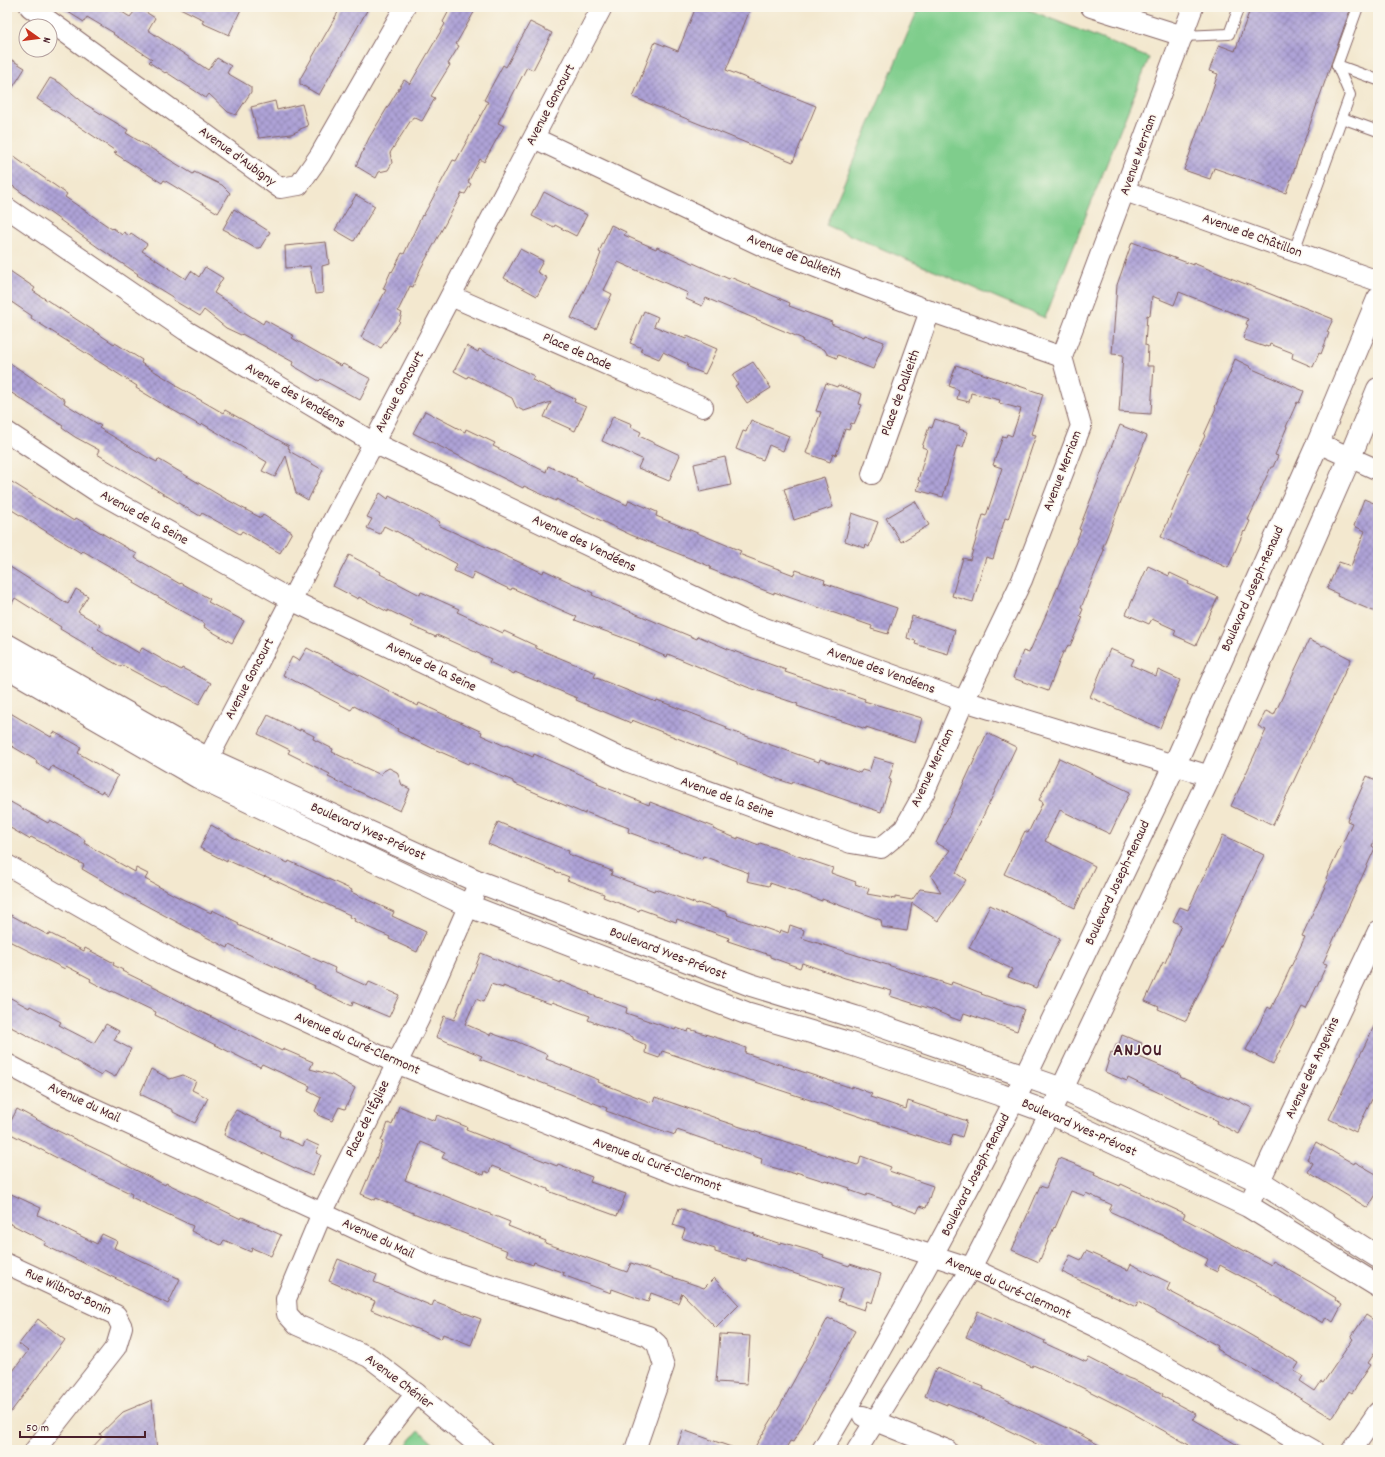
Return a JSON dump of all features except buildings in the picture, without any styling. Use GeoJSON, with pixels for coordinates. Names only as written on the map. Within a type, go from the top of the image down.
{"type":"FeatureCollection","features":[{"type":"Feature","properties":{"kind":"street","name":"Avenue d'Aubigny"},"geometry":{"type":"LineString","coordinates":[[30,7],[280,188],[299,185],[320,155],[405,7]]}},
{"type":"Feature","properties":{"kind":"street","name":"Avenue Goncourt"},"geometry":{"type":"LineString","coordinates":[[203,768],[602,7]]}},
{"type":"Feature","properties":{"kind":"street"},"geometry":{"type":"LineString","coordinates":[[1091,7],[1183,36]]}},
{"type":"Feature","properties":{"kind":"street","name":"Avenue Merriam"},"geometry":{"type":"LineString","coordinates":[[881,848],[904,829],[924,793],[964,701],[1022,580],[1081,426],[1062,357],[1193,7]]}},
{"type":"Feature","properties":{"kind":"street","name":"Avenue de Dalkeith"},"geometry":{"type":"LineString","coordinates":[[534,138],[769,249],[930,311],[1062,357]]}},
{"type":"Feature","properties":{"kind":"street","name":"Avenue de Châtillon"},"geometry":{"type":"LineString","coordinates":[[1125,191],[1378,281]]}},
{"type":"Feature","properties":{"kind":"street","name":"Avenue des Vendéens"},"geometry":{"type":"LineString","coordinates":[[7,208],[185,330],[374,443],[743,620],[964,701],[1175,764],[1210,776]]}},
{"type":"Feature","properties":{"kind":"street","name":"Place de Dade"},"geometry":{"type":"LineString","coordinates":[[451,296],[702,407]]}},
{"type":"Feature","properties":{"kind":"street","name":"Boulevard Joseph-Renaud"},"geometry":{"type":"LineString","coordinates":[[822,1450],[934,1256],[1026,1077],[1175,764],[1318,443],[1378,299]]}},
{"type":"Feature","properties":{"kind":"street","name":"Place de Dalkeith"},"geometry":{"type":"LineString","coordinates":[[872,474],[930,311]]}},
{"type":"Feature","properties":{"kind":"street"},"geometry":{"type":"LineString","coordinates":[[857,1450],[874,1420],[971,1268],[1062,1089],[1210,776],[1350,457],[1378,389]]}},
{"type":"Feature","properties":{"kind":"street","name":"Avenue de la Seine"},"geometry":{"type":"LineString","coordinates":[[7,432],[96,491],[291,600],[630,762],[851,843],[881,848]]}},
{"type":"Feature","properties":{"kind":"street"},"geometry":{"type":"LineString","coordinates":[[1318,443],[1378,470]]}},
{"type":"Feature","properties":{"kind":"street","name":"Boulevard Yves-Prévost"},"geometry":{"type":"LineString","coordinates":[[7,645],[203,768],[479,882],[745,983],[855,1018],[1062,1089],[1259,1181],[1378,1257]]}},
{"type":"Feature","properties":{"kind":"street","name":"Boulevard Yves-Prévost"},"geometry":{"type":"LineString","coordinates":[[7,667],[469,906],[736,1010],[845,1042],[1015,1099],[1050,1113],[1248,1206],[1378,1286]]}},
{"type":"Feature","properties":{"kind":"street","name":"Avenue du Curé-Clermont"},"geometry":{"type":"LineString","coordinates":[[7,865],[175,961],[396,1063],[686,1178],[971,1268],[1098,1328],[1313,1450]]}},
{"type":"Feature","properties":{"kind":"street","name":"Place de l'Église"},"geometry":{"type":"LineString","coordinates":[[287,1314],[286,1299],[322,1213],[419,1019],[479,882]]}},
{"type":"Feature","properties":{"kind":"street","name":"Avenue des Angevins"},"geometry":{"type":"LineString","coordinates":[[1248,1206],[1378,931]]}},
{"type":"Feature","properties":{"kind":"street","name":"Boulevard Yves-Prévost"},"geometry":{"type":"LineString","coordinates":[[736,1010],[745,983]]}},
{"type":"Feature","properties":{"kind":"street","name":"Avenue du Mail"},"geometry":{"type":"LineString","coordinates":[[7,1064],[62,1094],[435,1266],[648,1336],[657,1344],[664,1366],[635,1450]]}},
{"type":"Feature","properties":{"kind":"street","name":"Rue Wilbrod-Bonin"},"geometry":{"type":"LineString","coordinates":[[7,1264],[116,1315],[122,1327],[116,1347],[35,1450]]}},
{"type":"Feature","properties":{"kind":"street","name":"Avenue Chénier"},"geometry":{"type":"LineString","coordinates":[[287,1314],[297,1325],[369,1357],[416,1393],[484,1450]]}},
{"type":"Feature","properties":{"kind":"street"},"geometry":{"type":"LineString","coordinates":[[372,1450],[416,1393]]}},
{"type":"Feature","properties":{"kind":"street"},"geometry":{"type":"LineString","coordinates":[[846,1410],[947,1450]]}},
{"type":"Feature","properties":{"kind":"street"},"geometry":{"type":"LineString","coordinates":[[1352,1450],[1378,1412]]}},
{"type":"Feature","properties":{"kind":"lane"},"geometry":{"type":"LineString","coordinates":[[1183,36],[1229,34],[1239,7]]}},
{"type":"Feature","properties":{"kind":"lane"},"geometry":{"type":"LineString","coordinates":[[1294,251],[1350,95],[1337,65],[1358,7]]}},
{"type":"Feature","properties":{"kind":"lane"},"geometry":{"type":"LineString","coordinates":[[1337,65],[1378,80]]}},
{"type":"Feature","properties":{"kind":"lane"},"geometry":{"type":"LineString","coordinates":[[1342,118],[1378,131]]}},
{"type":"Feature","properties":{"kind":"green space"},"geometry":{"type":"Polygon","coordinates":[[[919,7],[1022,7],[1149,58],[1045,318],[826,225],[919,7]]]}},
{"type":"Feature","properties":{"kind":"green space"},"geometry":{"type":"Polygon","coordinates":[[[419,1430],[440,1450],[402,1450],[419,1430]]]}},
{"type":"Feature","properties":{"kind":"district","name":"ANJOU"},"geometry":{"type":"Point","coordinates":[1138,1051]}}]}
